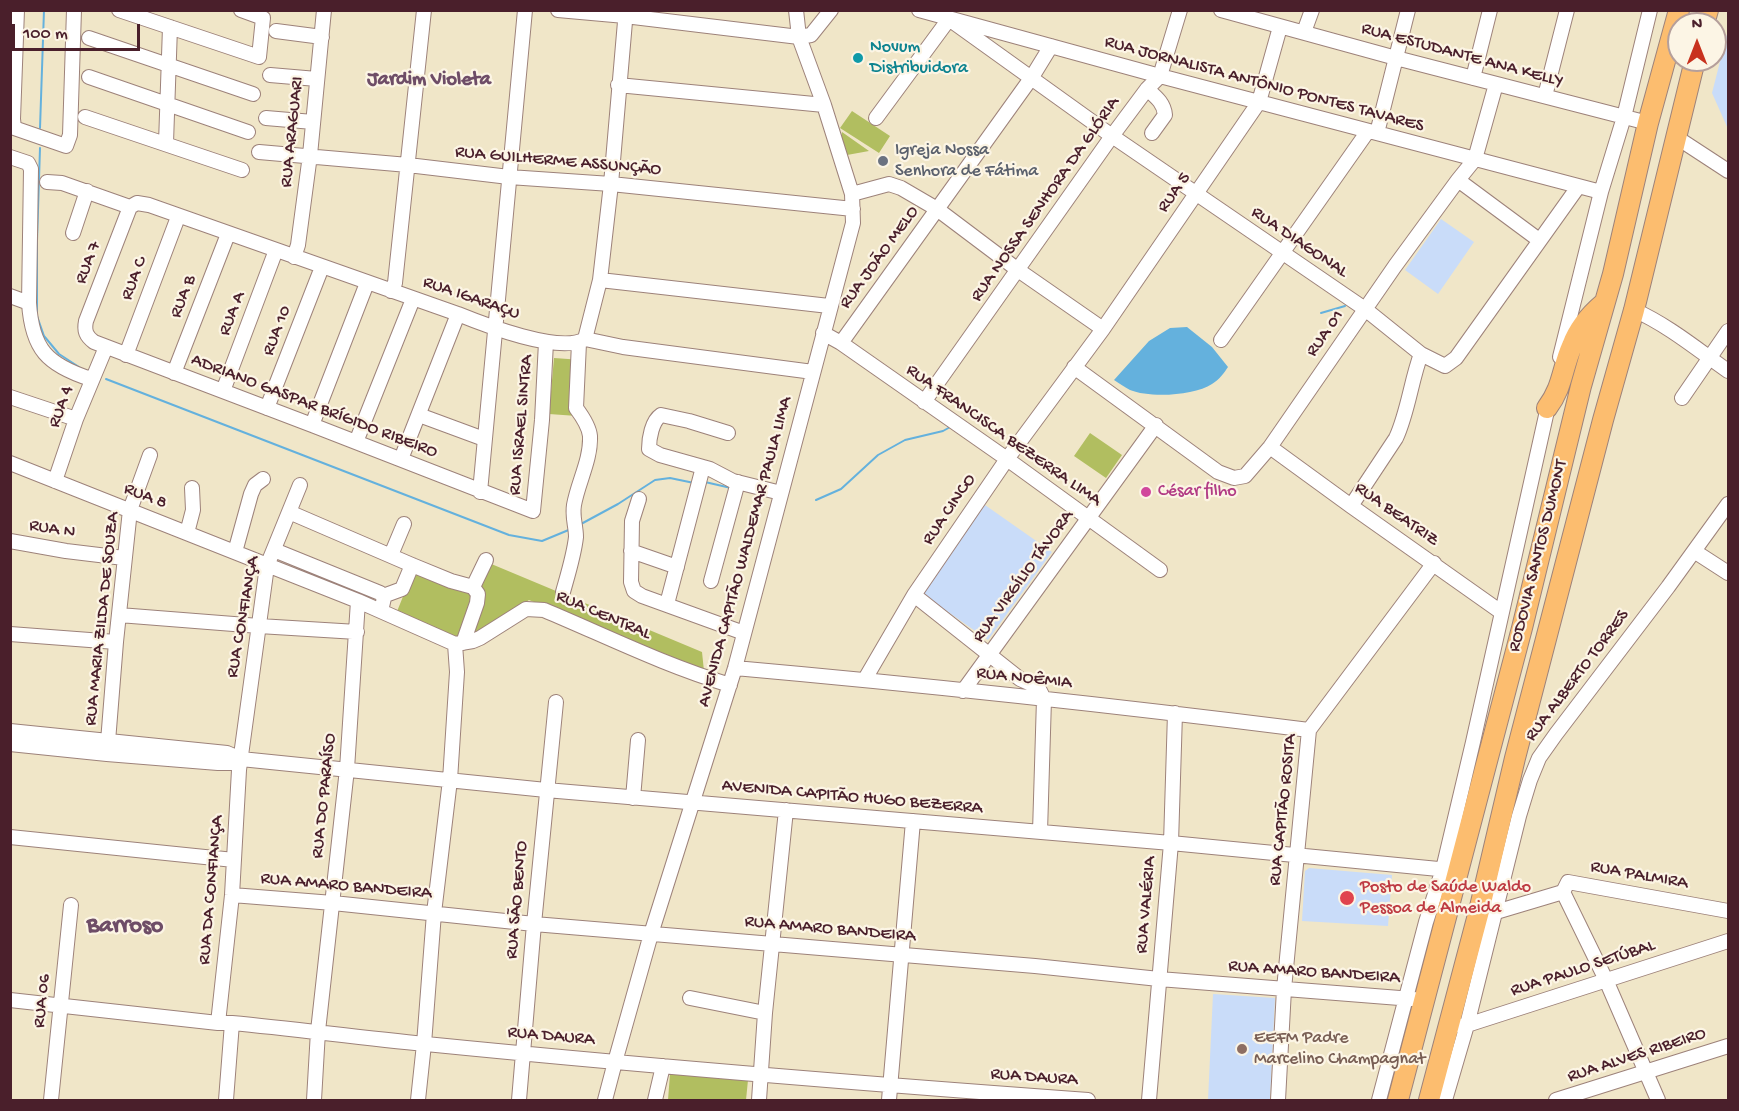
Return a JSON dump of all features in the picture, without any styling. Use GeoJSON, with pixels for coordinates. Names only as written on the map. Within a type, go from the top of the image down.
{"type":"FeatureCollection","features":[{"type":"Feature","properties":{"kind":"highway","name":"RODOVIA SANTOS DUMONT"},"geometry":{"type":"LineString","coordinates":[[1398,1101],[1416,999],[1522,628],[1581,386],[1613,274],[1648,123],[1679,10]]}},
{"type":"Feature","properties":{"kind":"highway","name":"RODOVIA SANTOS DUMONT"},"geometry":{"type":"LineString","coordinates":[[1429,1101],[1458,1026],[1487,911],[1524,725],[1602,420],[1634,310],[1692,72]]}},
{"type":"Feature","properties":{"kind":"highway"},"geometry":{"type":"LineString","coordinates":[[1547,408],[1560,386],[1575,338],[1586,321],[1605,302]]}},
{"type":"Feature","properties":{"kind":"street"},"geometry":{"type":"LineString","coordinates":[[17,10],[13,44],[14,128],[66,146],[70,135],[74,10]]}},
{"type":"Feature","properties":{"kind":"street"},"geometry":{"type":"LineString","coordinates":[[119,10],[258,57],[263,14],[241,10]]}},
{"type":"Feature","properties":{"kind":"street","name":"RUA ARAGUARI"},"geometry":{"type":"LineString","coordinates":[[294,256],[298,245],[310,155],[324,10]]}},
{"type":"Feature","properties":{"kind":"street"},"geometry":{"type":"LineString","coordinates":[[391,291],[395,283],[424,10]]}},
{"type":"Feature","properties":{"kind":"street"},"geometry":{"type":"LineString","coordinates":[[480,492],[525,10]]}},
{"type":"Feature","properties":{"kind":"street"},"geometry":{"type":"LineString","coordinates":[[558,10],[625,13],[799,37],[811,35],[831,10]]}},
{"type":"Feature","properties":{"kind":"street","name":"AVENIDA CAPITÃO WALDEMAR PAULA LIMA"},"geometry":{"type":"LineString","coordinates":[[605,1101],[651,934],[735,668],[829,306],[853,223],[852,194],[824,105],[799,37],[796,10]]}},
{"type":"Feature","properties":{"kind":"street","name":"RUA JORNALISTA ANTÔNIO PONTES TAVARES"},"geometry":{"type":"LineString","coordinates":[[919,10],[1601,192]]}},
{"type":"Feature","properties":{"kind":"street","name":"RUA NOSSA SENHORA DA GLÓRIA"},"geometry":{"type":"LineString","coordinates":[[924,402],[1112,136],[1147,89],[1160,76],[1180,10]]}},
{"type":"Feature","properties":{"kind":"street"},"geometry":{"type":"LineString","coordinates":[[1304,32],[1312,10]]}},
{"type":"Feature","properties":{"kind":"street"},"geometry":{"type":"LineString","coordinates":[[1221,340],[1281,253],[1372,132],[1396,58],[1408,10]]}},
{"type":"Feature","properties":{"kind":"street"},"geometry":{"type":"LineString","coordinates":[[1473,78],[1490,10]]}},
{"type":"Feature","properties":{"kind":"street"},"geometry":{"type":"LineString","coordinates":[[1545,96],[1567,10]]}},
{"type":"Feature","properties":{"kind":"street"},"geometry":{"type":"LineString","coordinates":[[1451,870],[1502,612],[1547,408],[1601,192],[1624,117],[1650,10]]}},
{"type":"Feature","properties":{"kind":"street","name":"RUA ESTUDANTE ANA KELLY"},"geometry":{"type":"LineString","coordinates":[[1226,11],[1396,58],[1648,123]]}},
{"type":"Feature","properties":{"kind":"street"},"geometry":{"type":"LineString","coordinates":[[563,592],[576,537],[574,506],[590,440],[585,421],[576,408],[582,341],[600,280],[625,13]]}},
{"type":"Feature","properties":{"kind":"street"},"geometry":{"type":"LineString","coordinates":[[876,118],[950,19]]}},
{"type":"Feature","properties":{"kind":"street","name":"RUA DIAGONAL"},"geometry":{"type":"LineString","coordinates":[[950,19],[1112,136],[1365,309],[1422,354],[1440,365],[1444,366],[1453,362],[1578,187]]}},
{"type":"Feature","properties":{"kind":"street"},"geometry":{"type":"LineString","coordinates":[[166,143],[170,27]]}},
{"type":"Feature","properties":{"kind":"street","name":"RUA 5"},"geometry":{"type":"LineString","coordinates":[[1074,367],[1197,194],[1259,102],[1280,27]]}},
{"type":"Feature","properties":{"kind":"street"},"geometry":{"type":"LineString","coordinates":[[276,32],[322,37]]}},
{"type":"Feature","properties":{"kind":"street"},"geometry":{"type":"LineString","coordinates":[[89,38],[253,94]]}},
{"type":"Feature","properties":{"kind":"street","name":"RUA JOÃO MELO"},"geometry":{"type":"LineString","coordinates":[[841,343],[1032,77],[1051,46]]}},
{"type":"Feature","properties":{"kind":"street"},"geometry":{"type":"LineString","coordinates":[[270,75],[317,79]]}},
{"type":"Feature","properties":{"kind":"street"},"geometry":{"type":"LineString","coordinates":[[89,77],[248,132]]}},
{"type":"Feature","properties":{"kind":"street"},"geometry":{"type":"LineString","coordinates":[[1476,159],[1496,84]]}},
{"type":"Feature","properties":{"kind":"street"},"geometry":{"type":"LineString","coordinates":[[618,85],[824,105]]}},
{"type":"Feature","properties":{"kind":"street"},"geometry":{"type":"LineString","coordinates":[[1147,89],[1164,106],[1165,115],[1152,133]]}},
{"type":"Feature","properties":{"kind":"street"},"geometry":{"type":"LineString","coordinates":[[85,117],[242,170]]}},
{"type":"Feature","properties":{"kind":"street"},"geometry":{"type":"LineString","coordinates":[[266,118],[314,122]]}},
{"type":"Feature","properties":{"kind":"street"},"geometry":{"type":"LineString","coordinates":[[1676,137],[1728,171]]}},
{"type":"Feature","properties":{"kind":"street","name":"RUA GUILHERME ASSUNÇÃO"},"geometry":{"type":"LineString","coordinates":[[259,152],[310,155],[509,177],[610,184],[853,209]]}},
{"type":"Feature","properties":{"kind":"street"},"geometry":{"type":"LineString","coordinates":[[10,157],[28,163],[31,169],[30,324],[38,345],[48,358],[60,366],[91,379]]}},
{"type":"Feature","properties":{"kind":"street","name":"RUA 01"},"geometry":{"type":"LineString","coordinates":[[1156,425],[1202,461],[1227,476],[1239,478],[1245,476],[1270,447],[1365,309],[1458,180],[1476,159]]}},
{"type":"Feature","properties":{"kind":"street"},"geometry":{"type":"LineString","coordinates":[[846,176],[875,188]]}},
{"type":"Feature","properties":{"kind":"street"},"geometry":{"type":"LineString","coordinates":[[1458,180],[1539,240]]}},
{"type":"Feature","properties":{"kind":"street","name":"RUA IGARAÇU"},"geometry":{"type":"LineString","coordinates":[[47,182],[62,183],[130,207],[132,204],[142,203],[495,329],[546,342],[582,341],[813,372]]}},
{"type":"Feature","properties":{"kind":"street"},"geometry":{"type":"LineString","coordinates":[[852,194],[893,184],[937,209],[1018,270],[1103,328]]}},
{"type":"Feature","properties":{"kind":"street"},"geometry":{"type":"LineString","coordinates":[[74,233],[87,191]]}},
{"type":"Feature","properties":{"kind":"street","name":"RUA 7"},"geometry":{"type":"LineString","coordinates":[[85,333],[86,321],[130,207]]}},
{"type":"Feature","properties":{"kind":"street","name":"RUA C"},"geometry":{"type":"LineString","coordinates":[[126,355],[178,217]]}},
{"type":"Feature","properties":{"kind":"street","name":"RUA B"},"geometry":{"type":"LineString","coordinates":[[174,373],[228,234]]}},
{"type":"Feature","properties":{"kind":"street","name":"RUA A"},"geometry":{"type":"LineString","coordinates":[[223,391],[276,250]]}},
{"type":"Feature","properties":{"kind":"street","name":"RUA 10"},"geometry":{"type":"LineString","coordinates":[[267,408],[322,267]]}},
{"type":"Feature","properties":{"kind":"street"},"geometry":{"type":"LineString","coordinates":[[600,280],[829,306]]}},
{"type":"Feature","properties":{"kind":"street"},"geometry":{"type":"LineString","coordinates":[[312,425],[367,283]]}},
{"type":"Feature","properties":{"kind":"street"},"geometry":{"type":"LineString","coordinates":[[10,296],[29,303]]}},
{"type":"Feature","properties":{"kind":"street"},"geometry":{"type":"LineString","coordinates":[[357,442],[413,299]]}},
{"type":"Feature","properties":{"kind":"street"},"geometry":{"type":"LineString","coordinates":[[1634,310],[1648,316],[1728,371]]}},
{"type":"Feature","properties":{"kind":"street"},"geometry":{"type":"LineString","coordinates":[[401,459],[458,314]]}},
{"type":"Feature","properties":{"kind":"street"},"geometry":{"type":"LineString","coordinates":[[1682,398],[1728,332]]}},
{"type":"Feature","properties":{"kind":"street","name":"ADRIANO GASPAR BRÍGIDO RIBEIRO"},"geometry":{"type":"LineString","coordinates":[[85,333],[94,342],[106,347],[401,459],[532,512]]}},
{"type":"Feature","properties":{"kind":"street","name":"RUA FRANCISCA BEZERRA LIMA"},"geometry":{"type":"LineString","coordinates":[[823,333],[841,343],[1007,459],[1160,570]]}},
{"type":"Feature","properties":{"kind":"street","name":"RUA ISRAEL SINTRA"},"geometry":{"type":"LineString","coordinates":[[532,512],[542,420],[546,342]]}},
{"type":"Feature","properties":{"kind":"street","name":"RUA 4"},"geometry":{"type":"LineString","coordinates":[[55,481],[91,379],[106,347]]}},
{"type":"Feature","properties":{"kind":"street"},"geometry":{"type":"LineString","coordinates":[[1352,506],[1398,433],[1422,354]]}},
{"type":"Feature","properties":{"kind":"street"},"geometry":{"type":"LineString","coordinates":[[1074,367],[1156,425]]}},
{"type":"Feature","properties":{"kind":"street","name":"RUA CINCO"},"geometry":{"type":"LineString","coordinates":[[865,679],[914,596],[1007,459],[1074,367]]}},
{"type":"Feature","properties":{"kind":"street"},"geometry":{"type":"LineString","coordinates":[[10,397],[76,419]]}},
{"type":"Feature","properties":{"kind":"street"},"geometry":{"type":"LineString","coordinates":[[419,415],[484,439]]}},
{"type":"Feature","properties":{"kind":"street"},"geometry":{"type":"LineString","coordinates":[[728,433],[665,415],[656,418],[649,442],[651,451],[703,467],[738,482],[781,494]]}},
{"type":"Feature","properties":{"kind":"street","name":"RUA VIRGÍLIO TÁVORA"},"geometry":{"type":"LineString","coordinates":[[963,691],[1156,425]]}},
{"type":"Feature","properties":{"kind":"street","name":"RUA BEATRIZ"},"geometry":{"type":"LineString","coordinates":[[1270,447],[1502,612]]}},
{"type":"Feature","properties":{"kind":"street","name":"RUA MARIA ZILDA DE SOUZA"},"geometry":{"type":"LineString","coordinates":[[108,747],[130,510],[150,455]]}},
{"type":"Feature","properties":{"kind":"street","name":"RUA 8"},"geometry":{"type":"LineString","coordinates":[[10,463],[267,566]]}},
{"type":"Feature","properties":{"kind":"street"},"geometry":{"type":"LineString","coordinates":[[667,604],[703,467]]}},
{"type":"Feature","properties":{"kind":"street"},"geometry":{"type":"LineString","coordinates":[[235,552],[251,494],[255,485],[262,479]]}},
{"type":"Feature","properties":{"kind":"street"},"geometry":{"type":"LineString","coordinates":[[711,581],[738,482]]}},
{"type":"Feature","properties":{"kind":"street","name":"RUA CONFIANÇA"},"geometry":{"type":"LineString","coordinates":[[241,759],[267,566],[300,485]]}},
{"type":"Feature","properties":{"kind":"street"},"geometry":{"type":"LineString","coordinates":[[187,533],[193,510],[192,488]]}},
{"type":"Feature","properties":{"kind":"street"},"geometry":{"type":"LineString","coordinates":[[639,499],[632,521],[632,588],[642,596],[744,633]]}},
{"type":"Feature","properties":{"kind":"street","name":"RUA ALBERTO TORRES"},"geometry":{"type":"LineString","coordinates":[[1487,911],[1539,758],[1728,504]]}},
{"type":"Feature","properties":{"kind":"street"},"geometry":{"type":"LineString","coordinates":[[289,512],[451,581],[473,587],[478,594],[477,603],[459,644],[450,780],[434,913],[418,1101]]}},
{"type":"Feature","properties":{"kind":"street"},"geometry":{"type":"LineString","coordinates":[[391,555],[404,524]]}},
{"type":"Feature","properties":{"kind":"street","name":"RUA N"},"geometry":{"type":"LineString","coordinates":[[10,541],[124,558]]}},
{"type":"Feature","properties":{"kind":"street"},"geometry":{"type":"LineString","coordinates":[[273,549],[380,593],[384,603],[381,611]]}},
{"type":"Feature","properties":{"kind":"street"},"geometry":{"type":"LineString","coordinates":[[631,552],[677,567]]}},
{"type":"Feature","properties":{"kind":"street"},"geometry":{"type":"LineString","coordinates":[[1694,552],[1728,573]]}},
{"type":"Feature","properties":{"kind":"street"},"geometry":{"type":"LineString","coordinates":[[473,587],[486,560]]}},
{"type":"Feature","properties":{"kind":"street","name":"RUA CAPITÃO ROSITA"},"geometry":{"type":"LineString","coordinates":[[1278,1101],[1284,989],[1308,730],[1434,563]]}},
{"type":"Feature","properties":{"kind":"street"},"geometry":{"type":"LineString","coordinates":[[383,596],[402,589],[412,565]]}},
{"type":"Feature","properties":{"kind":"street"},"geometry":{"type":"LineString","coordinates":[[267,566],[459,644]]}},
{"type":"Feature","properties":{"kind":"street"},"geometry":{"type":"LineString","coordinates":[[914,596],[1020,679],[1038,687],[1044,699],[1040,832]]}},
{"type":"Feature","properties":{"kind":"street","name":"RUA DO PARAÍSO"},"geometry":{"type":"LineString","coordinates":[[314,1101],[318,1031],[347,769],[358,602]]}},
{"type":"Feature","properties":{"kind":"street","name":"RUA CENTRAL"},"geometry":{"type":"LineString","coordinates":[[459,644],[480,638],[520,612],[533,609],[554,614],[675,666],[730,685]]}},
{"type":"Feature","properties":{"kind":"street"},"geometry":{"type":"LineString","coordinates":[[119,615],[357,632]]}},
{"type":"Feature","properties":{"kind":"street"},"geometry":{"type":"LineString","coordinates":[[10,634],[116,642]]}},
{"type":"Feature","properties":{"kind":"street","name":"RUA NOÊMIA"},"geometry":{"type":"LineString","coordinates":[[735,668],[865,679],[1308,730]]}},
{"type":"Feature","properties":{"kind":"street","name":"RUA SÃO BENTO"},"geometry":{"type":"LineString","coordinates":[[519,1101],[546,790],[556,702]]}},
{"type":"Feature","properties":{"kind":"street","name":"RUA VALÉRIA"},"geometry":{"type":"LineString","coordinates":[[1149,1101],[1171,843],[1175,713]]}},
{"type":"Feature","properties":{"kind":"street","name":"AVENIDA CAPITÃO HUGO BEZERRA"},"geometry":{"type":"LineString","coordinates":[[10,731],[108,747]]}},
{"type":"Feature","properties":{"kind":"street"},"geometry":{"type":"LineString","coordinates":[[633,798],[638,740]]}},
{"type":"Feature","properties":{"kind":"street","name":"AVENIDA CAPITÃO HUGO BEZERRA"},"geometry":{"type":"LineString","coordinates":[[10,744],[227,753],[241,759],[546,790],[1171,843],[1451,870]]}},
{"type":"Feature","properties":{"kind":"street","name":"RUA DA CONFIANÇA"},"geometry":{"type":"LineString","coordinates":[[226,1101],[225,1023],[241,759]]}},
{"type":"Feature","properties":{"kind":"street"},"geometry":{"type":"LineString","coordinates":[[759,1101],[765,1013],[786,810]]}},
{"type":"Feature","properties":{"kind":"street"},"geometry":{"type":"LineString","coordinates":[[889,1101],[913,821]]}},
{"type":"Feature","properties":{"kind":"street"},"geometry":{"type":"LineString","coordinates":[[10,837],[234,860]]}},
{"type":"Feature","properties":{"kind":"street","name":"RUA PALMIRA"},"geometry":{"type":"LineString","coordinates":[[1487,911],[1563,892],[1568,882],[1728,911]]}},
{"type":"Feature","properties":{"kind":"street"},"geometry":{"type":"LineString","coordinates":[[1563,892],[1606,980],[1658,1101]]}},
{"type":"Feature","properties":{"kind":"street","name":"RUA AMARO BANDEIRA"},"geometry":{"type":"LineString","coordinates":[[232,895],[1159,979],[1416,999]]}},
{"type":"Feature","properties":{"kind":"street","name":"RUA 06"},"geometry":{"type":"LineString","coordinates":[[51,1101],[71,905]]}},
{"type":"Feature","properties":{"kind":"street","name":"RUA PAULO SETÚBAL"},"geometry":{"type":"LineString","coordinates":[[1458,1026],[1728,941]]}},
{"type":"Feature","properties":{"kind":"street"},"geometry":{"type":"LineString","coordinates":[[690,998],[765,1013]]}},
{"type":"Feature","properties":{"kind":"street"},"geometry":{"type":"LineString","coordinates":[[1379,1101],[1416,999]]}},
{"type":"Feature","properties":{"kind":"street","name":"RUA DAURA"},"geometry":{"type":"LineString","coordinates":[[10,1000],[615,1062],[1016,1098],[1088,1101]]}},
{"type":"Feature","properties":{"kind":"street"},"geometry":{"type":"LineString","coordinates":[[1445,1101],[1458,1026]]}},
{"type":"Feature","properties":{"kind":"street","name":"RUA ALVES RIBEIRO"},"geometry":{"type":"LineString","coordinates":[[1556,1101],[1728,1046]]}},
{"type":"Feature","properties":{"kind":"street"},"geometry":{"type":"LineString","coordinates":[[655,1101],[663,1066]]}},
{"type":"Feature","properties":{"kind":"shaded area"},"geometry":{"type":"Polygon","coordinates":[[[1728,30],[1728,129],[1712,93],[1717,72],[1727,72],[1728,30]]]}},
{"type":"Feature","properties":{"kind":"shaded area"},"geometry":{"type":"Polygon","coordinates":[[[1441,219],[1474,242],[1438,294],[1405,270],[1441,219]]]}},
{"type":"Feature","properties":{"kind":"shaded area"},"geometry":{"type":"Polygon","coordinates":[[[985,505],[1052,552],[988,640],[921,593],[985,505]]]}},
{"type":"Feature","properties":{"kind":"shaded area","name":"Posto de Saúde Waldo Pessoa de Almeida"},"geometry":{"type":"Polygon","coordinates":[[[1309,868],[1392,875],[1388,926],[1302,921],[1305,871],[1309,868]]]}},
{"type":"Feature","properties":{"kind":"shaded area","name":"EEFM Padre Marcelino Champagnat"},"geometry":{"type":"Polygon","coordinates":[[[1213,994],[1275,998],[1270,1100],[1208,1100],[1213,994]]]}},
{"type":"Feature","properties":{"kind":"green space"},"geometry":{"type":"Polygon","coordinates":[[[852,111],[890,136],[879,153],[840,128],[852,111]]]}},
{"type":"Feature","properties":{"kind":"green space"},"geometry":{"type":"Polygon","coordinates":[[[842,132],[869,151],[847,155],[841,137],[842,132]]]}},
{"type":"Feature","properties":{"kind":"green space"},"geometry":{"type":"Polygon","coordinates":[[[554,358],[582,360],[577,416],[549,414],[554,358]]]}},
{"type":"Feature","properties":{"kind":"green space"},"geometry":{"type":"Polygon","coordinates":[[[1090,433],[1122,455],[1106,478],[1074,456],[1090,433]]]}},
{"type":"Feature","properties":{"kind":"green space"},"geometry":{"type":"Polygon","coordinates":[[[489,563],[702,652],[704,671],[529,600],[471,637],[457,638],[396,614],[414,569],[474,592],[489,563]]]}},
{"type":"Feature","properties":{"kind":"green space"},"geometry":{"type":"Polygon","coordinates":[[[670,1074],[748,1080],[746,1100],[668,1100],[670,1074]]]}},
{"type":"Feature","properties":{"kind":"water"},"geometry":{"type":"Polygon","coordinates":[[[1187,327],[1212,347],[1228,367],[1215,382],[1194,391],[1160,395],[1138,393],[1114,380],[1149,341],[1170,328],[1187,327]]]}},
{"type":"Feature","properties":{"kind":"waterway"},"geometry":{"type":"LineString","coordinates":[[40,128],[44,10]]}},
{"type":"Feature","properties":{"kind":"waterway"},"geometry":{"type":"LineString","coordinates":[[40,148],[37,316],[44,336],[59,354],[82,369]]}},
{"type":"Feature","properties":{"kind":"waterway"},"geometry":{"type":"LineString","coordinates":[[1321,313],[1345,306]]}},
{"type":"Feature","properties":{"kind":"waterway"},"geometry":{"type":"LineString","coordinates":[[106,379],[509,535],[542,541],[571,529]]}},
{"type":"Feature","properties":{"kind":"waterway"},"geometry":{"type":"LineString","coordinates":[[816,500],[841,489],[878,455],[905,440],[943,431],[952,426]]}},
{"type":"Feature","properties":{"kind":"waterway"},"geometry":{"type":"LineString","coordinates":[[581,524],[655,480],[670,478],[694,483]]}},
{"type":"Feature","properties":{"kind":"waterway"},"geometry":{"type":"LineString","coordinates":[[705,482],[731,488]]}},
{"type":"Feature","properties":{"kind":"place","name":"Novum Distribuidora"},"geometry":{"type":"Point","coordinates":[858,58]}},
{"type":"Feature","properties":{"kind":"place","name":"Igreja Nossa Senhora de Fátima"},"geometry":{"type":"Point","coordinates":[883,161]}},
{"type":"Feature","properties":{"kind":"place","name":"César filho"},"geometry":{"type":"Point","coordinates":[1146,492]}},
{"type":"Feature","properties":{"kind":"place","name":"Posto de Saúde Waldo Pessoa de Almeida"},"geometry":{"type":"Point","coordinates":[1347,898]}},
{"type":"Feature","properties":{"kind":"place","name":"EEFM Padre Marcelino Champagnat"},"geometry":{"type":"Point","coordinates":[1242,1049]}},
{"type":"Feature","properties":{"kind":"district","name":"Jardim Violeta"},"geometry":{"type":"Point","coordinates":[429,81]}},
{"type":"Feature","properties":{"kind":"district","name":"Barroso"},"geometry":{"type":"Point","coordinates":[125,927]}}]}
